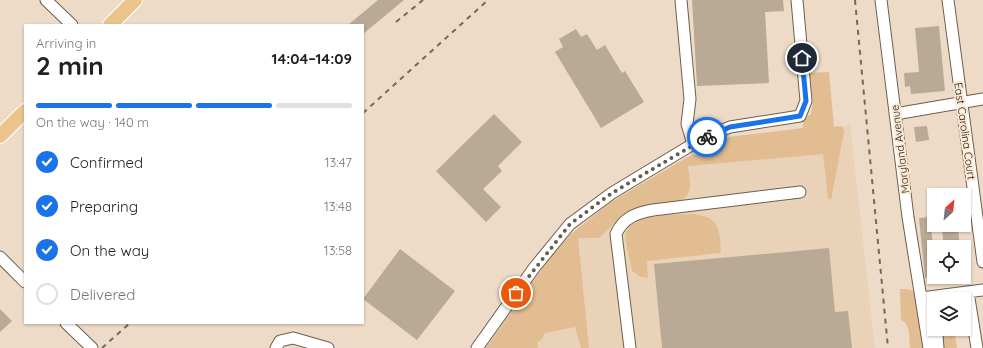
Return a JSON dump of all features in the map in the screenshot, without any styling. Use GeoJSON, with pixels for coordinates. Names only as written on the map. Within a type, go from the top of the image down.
{"type":"FeatureCollection","features":[{"type":"Feature","properties":{"kind":"main road"},"geometry":{"type":"LineString","coordinates":[[111,24],[135,0]]}},
{"type":"Feature","properties":{"kind":"main road"},"geometry":{"type":"LineString","coordinates":[[0,136],[24,112]]}},
{"type":"Feature","properties":{"kind":"street"},"geometry":{"type":"LineString","coordinates":[[46,0],[71,24]]}},
{"type":"Feature","properties":{"kind":"street"},"geometry":{"type":"LineString","coordinates":[[681,0],[690,99],[686,124],[693,144]]}},
{"type":"Feature","properties":{"kind":"street"},"geometry":{"type":"LineString","coordinates":[[477,348],[534,268],[570,224],[612,193],[703,138],[730,127],[800,116],[806,101],[797,0]]}},
{"type":"Feature","properties":{"kind":"street","name":"Maryland Avenue"},"geometry":{"type":"LineString","coordinates":[[880,0],[908,217],[929,348]]}},
{"type":"Feature","properties":{"kind":"street","name":"East Carolina Court"},"geometry":{"type":"LineString","coordinates":[[948,0],[983,262]]}},
{"type":"Feature","properties":{"kind":"street"},"geometry":{"type":"LineString","coordinates":[[895,114],[983,100]]}},
{"type":"Feature","properties":{"kind":"street"},"geometry":{"type":"LineString","coordinates":[[630,348],[616,234],[619,227],[629,217],[637,213],[653,210],[800,192]]}},
{"type":"Feature","properties":{"kind":"street"},"geometry":{"type":"LineString","coordinates":[[0,257],[24,281]]}},
{"type":"Feature","properties":{"kind":"street"},"geometry":{"type":"LineString","coordinates":[[968,292],[983,290]]}},
{"type":"Feature","properties":{"kind":"street"},"geometry":{"type":"LineString","coordinates":[[921,298],[927,297]]}},
{"type":"Feature","properties":{"kind":"street"},"geometry":{"type":"LineString","coordinates":[[971,309],[977,348]]}},
{"type":"Feature","properties":{"kind":"street"},"geometry":{"type":"LineString","coordinates":[[67,324],[92,348]]}},
{"type":"Feature","properties":{"kind":"street"},"geometry":{"type":"LineString","coordinates":[[926,327],[937,335],[938,348]]}},
{"type":"Feature","properties":{"kind":"street"},"geometry":{"type":"LineString","coordinates":[[276,348],[280,341],[293,338],[328,348]]}},
{"type":"Feature","properties":{"kind":"shaded area"},"geometry":{"type":"Polygon","coordinates":[[[829,72],[834,127],[842,126],[844,132],[831,200],[828,198],[823,154],[688,166],[690,188],[687,196],[681,201],[664,206],[629,211],[617,220],[599,238],[578,238],[589,348],[581,348],[575,327],[545,333],[542,339],[537,343],[538,348],[486,348],[548,260],[571,234],[611,202],[679,162],[692,155],[713,155],[720,150],[723,140],[728,137],[803,128],[804,118],[811,114],[813,102],[809,73],[829,72]]]}},
{"type":"Feature","properties":{"kind":"shaded area"},"geometry":{"type":"Polygon","coordinates":[[[850,125],[875,348],[490,348],[561,246],[632,191],[728,137],[850,125]]]}},
{"type":"Feature","properties":{"kind":"shaded area"},"geometry":{"type":"Polygon","coordinates":[[[694,214],[707,217],[716,224],[720,238],[721,253],[647,261],[648,278],[641,277],[632,271],[626,237],[630,227],[636,222],[655,216],[694,214]]]}},
{"type":"Feature","properties":{"kind":"shaded area"},"geometry":{"type":"Polygon","coordinates":[[[900,289],[907,289],[916,292],[925,348],[910,348],[908,328],[901,320],[900,289]]]}},
{"type":"Feature","properties":{"kind":"shaded area"},"geometry":{"type":"Polygon","coordinates":[[[939,336],[955,336],[957,348],[941,348],[939,336]]]}},
{"type":"Feature","properties":{"kind":"building"},"geometry":{"type":"Polygon","coordinates":[[[378,0],[404,0],[364,33],[364,24],[349,24],[378,0]]]}},
{"type":"Feature","properties":{"kind":"building"},"geometry":{"type":"Polygon","coordinates":[[[692,0],[783,0],[784,11],[765,12],[769,83],[697,86],[692,0]]]}},
{"type":"Feature","properties":{"kind":"building"},"geometry":{"type":"Polygon","coordinates":[[[939,26],[945,91],[911,94],[910,86],[905,87],[904,73],[919,72],[915,28],[939,26]]]}},
{"type":"Feature","properties":{"kind":"building"},"geometry":{"type":"Polygon","coordinates":[[[576,29],[581,37],[587,34],[597,50],[605,45],[622,73],[625,71],[644,102],[601,128],[555,52],[563,47],[559,39],[576,29]]]}},
{"type":"Feature","properties":{"kind":"building"},"geometry":{"type":"Polygon","coordinates":[[[494,114],[522,142],[498,166],[502,171],[483,189],[501,207],[486,222],[436,171],[494,114]]]}},
{"type":"Feature","properties":{"kind":"building"},"geometry":{"type":"Polygon","coordinates":[[[927,126],[929,140],[916,142],[914,127],[927,126]]]}},
{"type":"Feature","properties":{"kind":"building"},"geometry":{"type":"Polygon","coordinates":[[[927,217],[927,232],[932,232],[932,240],[927,240],[927,278],[925,278],[919,218],[927,217]]]}},
{"type":"Feature","properties":{"kind":"building"},"geometry":{"type":"Polygon","coordinates":[[[942,232],[958,232],[959,240],[943,240],[942,232]]]}},
{"type":"Feature","properties":{"kind":"building"},"geometry":{"type":"Polygon","coordinates":[[[829,248],[835,312],[848,311],[852,348],[662,348],[654,264],[829,248]]]}},
{"type":"Feature","properties":{"kind":"building"},"geometry":{"type":"Polygon","coordinates":[[[400,249],[455,291],[417,340],[364,300],[364,298],[400,249]]]}},
{"type":"Feature","properties":{"kind":"building"},"geometry":{"type":"Polygon","coordinates":[[[0,309],[12,321],[0,332],[0,309]]]}},
{"type":"Feature","properties":{"kind":"railway"},"geometry":{"type":"LineString","coordinates":[[396,22],[423,0]]}},
{"type":"Feature","properties":{"kind":"railway"},"geometry":{"type":"LineString","coordinates":[[364,112],[488,0]]}},
{"type":"Feature","properties":{"kind":"railway"},"geometry":{"type":"LineString","coordinates":[[855,0],[888,348]]}},
{"type":"Feature","properties":{"kind":"railway"},"geometry":{"type":"LineString","coordinates":[[102,348],[129,324]]}},
{"type":"Feature","properties":{"kind":"way so far"},"geometry":{"type":"LineString","coordinates":[[516,293],[534,268],[570,224],[612,193],[707,137]]}},
{"type":"Feature","properties":{"kind":"route"},"geometry":{"type":"LineString","coordinates":[[707,137],[730,127],[800,116],[806,101],[802,58]]}}]}
